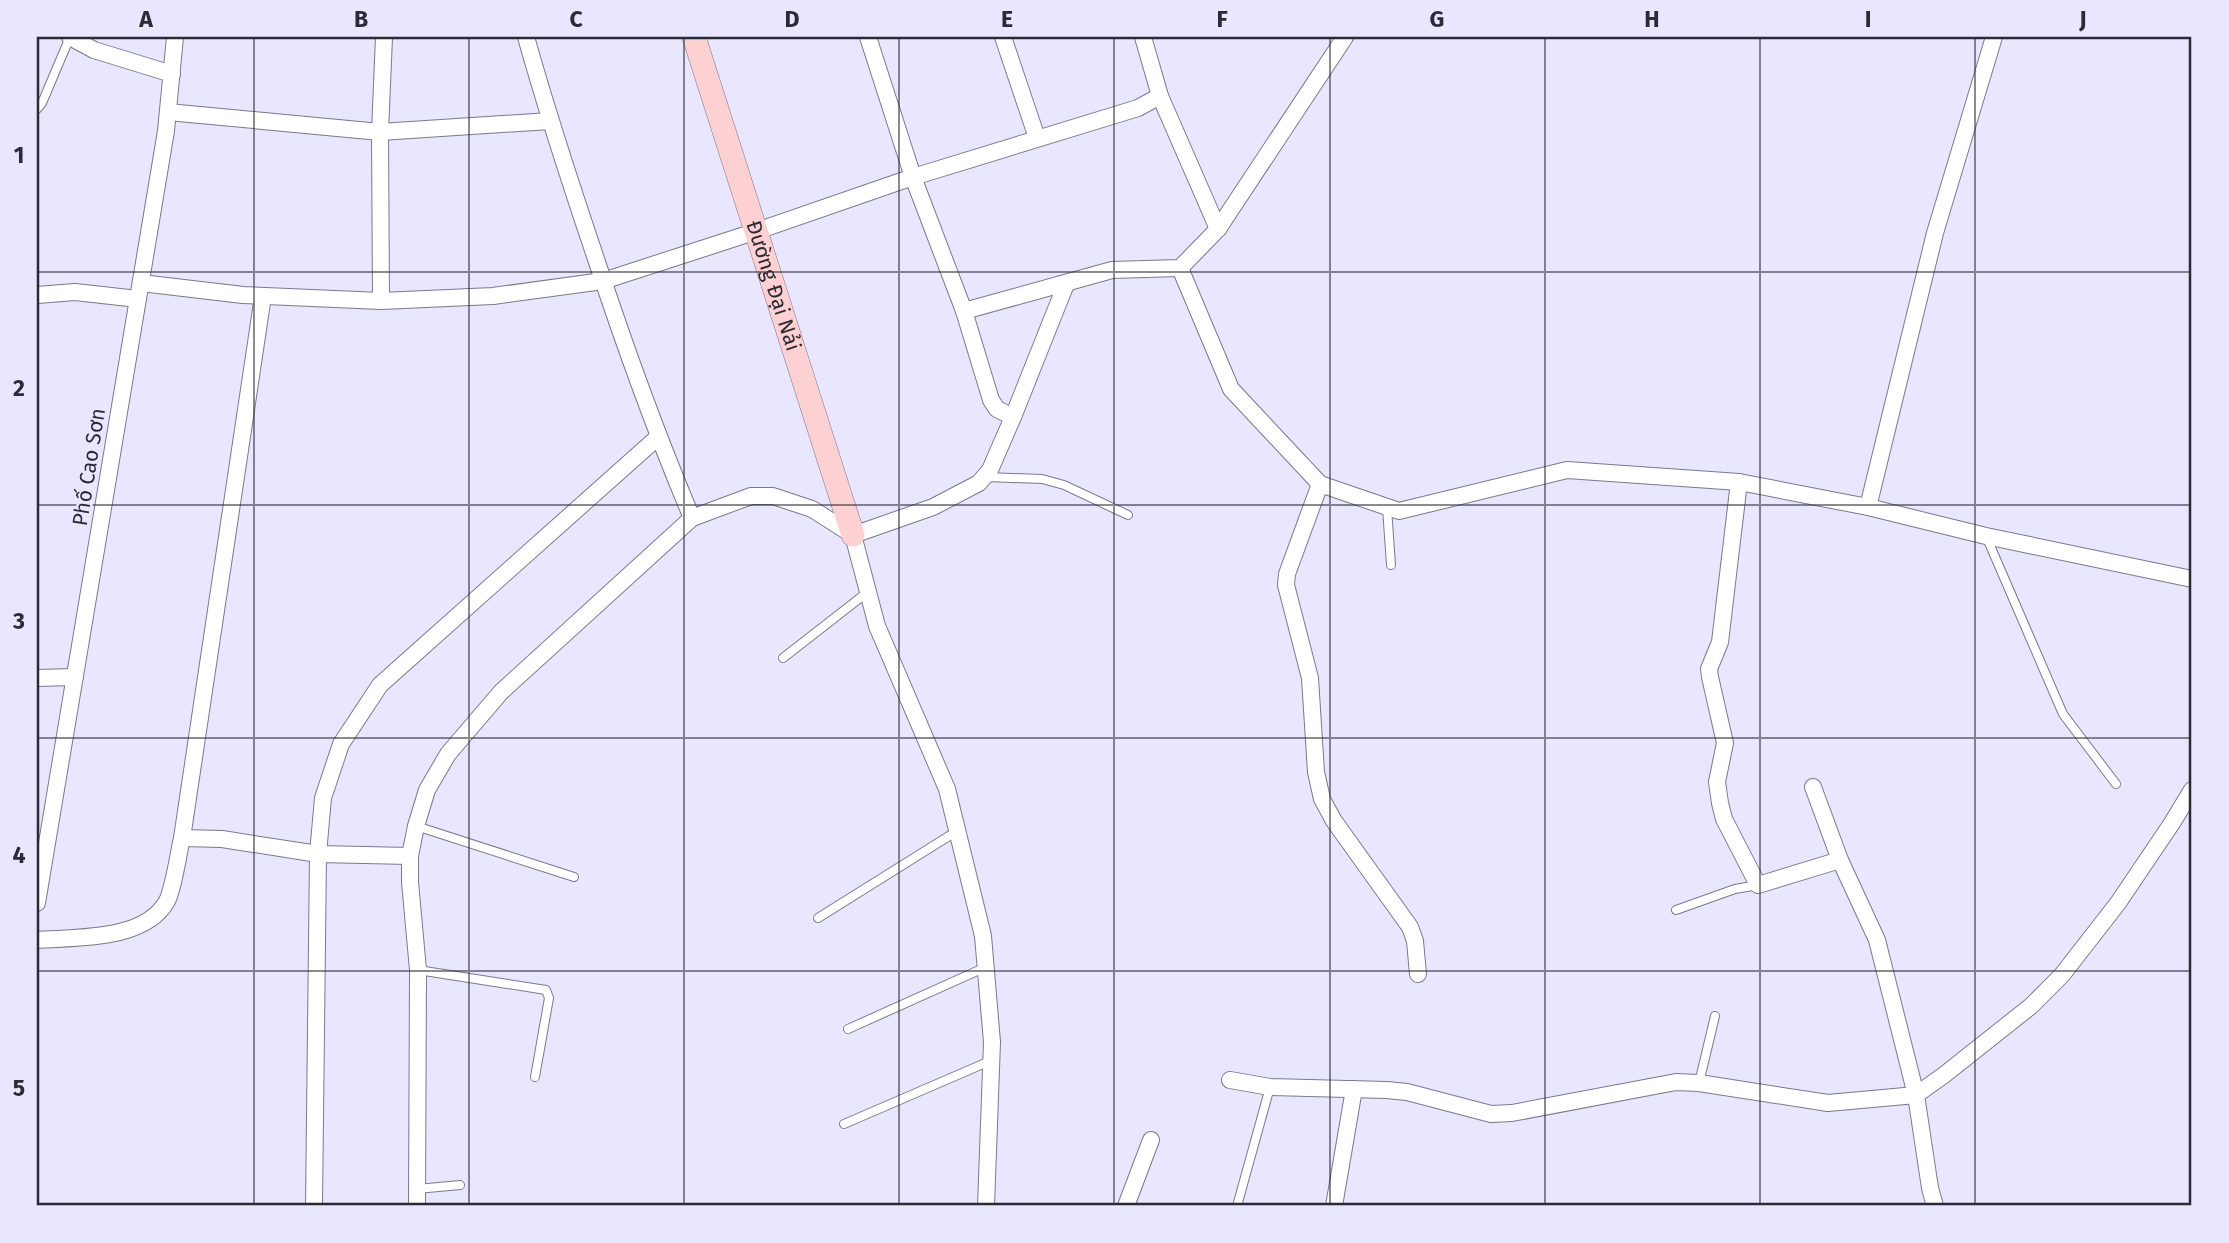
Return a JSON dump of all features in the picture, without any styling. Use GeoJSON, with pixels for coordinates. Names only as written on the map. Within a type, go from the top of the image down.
{"type":"FeatureCollection","features":[{"type":"Feature","properties":{"kind":"street"},"geometry":{"type":"LineString","coordinates":[[70,37],[94,50],[172,74]]}},
{"type":"Feature","properties":{"kind":"street","name":"Phố Cao Sơn"},"geometry":{"type":"LineString","coordinates":[[37,903],[166,131],[175,37]]}},
{"type":"Feature","properties":{"kind":"street"},"geometry":{"type":"LineString","coordinates":[[381,301],[380,132],[384,37]]}},
{"type":"Feature","properties":{"kind":"street"},"geometry":{"type":"LineString","coordinates":[[526,37],[550,121],[603,281],[657,437],[692,518]]}},
{"type":"Feature","properties":{"kind":"street","name":"Đường Đại Nải"},"geometry":{"type":"LineString","coordinates":[[694,37],[853,535]]}},
{"type":"Feature","properties":{"kind":"street"},"geometry":{"type":"LineString","coordinates":[[868,37],[913,177],[964,311],[993,405],[1013,417]]}},
{"type":"Feature","properties":{"kind":"street"},"geometry":{"type":"LineString","coordinates":[[1003,37],[1037,138]]}},
{"type":"Feature","properties":{"kind":"street"},"geometry":{"type":"LineString","coordinates":[[1143,37],[1160,96],[1218,229]]}},
{"type":"Feature","properties":{"kind":"street"},"geometry":{"type":"LineString","coordinates":[[964,311],[1112,270],[1180,268],[1218,229],[1345,37]]}},
{"type":"Feature","properties":{"kind":"street"},"geometry":{"type":"LineString","coordinates":[[1868,507],[1935,233],[1994,37]]}},
{"type":"Feature","properties":{"kind":"street"},"geometry":{"type":"LineString","coordinates":[[37,295],[139,291],[381,301],[492,296],[603,281],[913,177],[1138,108],[1160,96]]}},
{"type":"Feature","properties":{"kind":"street"},"geometry":{"type":"LineString","coordinates":[[168,112],[380,132],[550,121]]}},
{"type":"Feature","properties":{"kind":"street"},"geometry":{"type":"LineString","coordinates":[[1180,268],[1231,389],[1320,484],[1387,508],[1399,511],[1412,509],[1567,470],[1739,482],[1868,507],[1986,536],[2192,579]]}},
{"type":"Feature","properties":{"kind":"street"},"geometry":{"type":"LineString","coordinates":[[853,535],[933,507],[986,477],[1066,284]]}},
{"type":"Feature","properties":{"kind":"street"},"geometry":{"type":"LineString","coordinates":[[37,940],[129,931],[158,914],[168,899],[182,838],[263,296]]}},
{"type":"Feature","properties":{"kind":"street"},"geometry":{"type":"LineString","coordinates":[[314,1206],[318,854],[323,798],[341,744],[380,685],[657,437]]}},
{"type":"Feature","properties":{"kind":"street"},"geometry":{"type":"LineString","coordinates":[[1739,482],[1720,642],[1709,669],[1725,743],[1717,782],[1724,820],[1758,885],[1840,860]]}},
{"type":"Feature","properties":{"kind":"street"},"geometry":{"type":"LineString","coordinates":[[1320,484],[1287,573],[1286,585],[1310,678],[1316,772],[1322,799],[1334,821],[1410,927],[1415,941],[1418,974]]}},
{"type":"Feature","properties":{"kind":"street"},"geometry":{"type":"LineString","coordinates":[[416,1206],[418,970],[410,856],[427,790],[448,754],[501,692],[692,518],[751,496],[773,496],[812,509],[853,535],[877,626],[947,789],[983,936],[986,967],[992,1042],[986,1206]]}},
{"type":"Feature","properties":{"kind":"street"},"geometry":{"type":"LineString","coordinates":[[37,678],[75,677]]}},
{"type":"Feature","properties":{"kind":"street"},"geometry":{"type":"LineString","coordinates":[[1813,787],[1840,860],[1877,940],[1916,1094],[1935,1206]]}},
{"type":"Feature","properties":{"kind":"street"},"geometry":{"type":"LineString","coordinates":[[1230,1080],[1269,1087],[1407,1093],[1491,1114],[1513,1114],[1676,1082],[1699,1083],[1828,1103],[1916,1094],[1944,1076],[2031,1006],[2062,975],[2118,903],[2192,790]]}},
{"type":"Feature","properties":{"kind":"street"},"geometry":{"type":"LineString","coordinates":[[182,838],[222,839],[318,854],[410,856]]}},
{"type":"Feature","properties":{"kind":"street"},"geometry":{"type":"LineString","coordinates":[[1334,1206],[1354,1089]]}},
{"type":"Feature","properties":{"kind":"street"},"geometry":{"type":"LineString","coordinates":[[1126,1206],[1151,1140]]}},
{"type":"Feature","properties":{"kind":"lane"},"geometry":{"type":"LineString","coordinates":[[37,109],[70,37]]}},
{"type":"Feature","properties":{"kind":"lane"},"geometry":{"type":"LineString","coordinates":[[986,477],[1042,479],[1064,485],[1128,515]]}},
{"type":"Feature","properties":{"kind":"lane"},"geometry":{"type":"LineString","coordinates":[[1387,508],[1391,565]]}},
{"type":"Feature","properties":{"kind":"lane"},"geometry":{"type":"LineString","coordinates":[[1986,536],[2063,714],[2116,784]]}},
{"type":"Feature","properties":{"kind":"lane"},"geometry":{"type":"LineString","coordinates":[[783,658],[869,591]]}},
{"type":"Feature","properties":{"kind":"lane"},"geometry":{"type":"LineString","coordinates":[[416,826],[574,877]]}},
{"type":"Feature","properties":{"kind":"lane"},"geometry":{"type":"LineString","coordinates":[[818,918],[957,831]]}},
{"type":"Feature","properties":{"kind":"lane"},"geometry":{"type":"LineString","coordinates":[[1676,910],[1735,889],[1758,885]]}},
{"type":"Feature","properties":{"kind":"lane"},"geometry":{"type":"LineString","coordinates":[[848,1029],[986,967]]}},
{"type":"Feature","properties":{"kind":"lane"},"geometry":{"type":"LineString","coordinates":[[418,970],[546,990],[549,998],[535,1077]]}},
{"type":"Feature","properties":{"kind":"lane"},"geometry":{"type":"LineString","coordinates":[[1699,1083],[1715,1016]]}},
{"type":"Feature","properties":{"kind":"lane"},"geometry":{"type":"LineString","coordinates":[[844,1124],[990,1061]]}},
{"type":"Feature","properties":{"kind":"lane"},"geometry":{"type":"LineString","coordinates":[[1237,1206],[1269,1087]]}},
{"type":"Feature","properties":{"kind":"lane"},"geometry":{"type":"LineString","coordinates":[[417,1189],[460,1185]]}}]}
